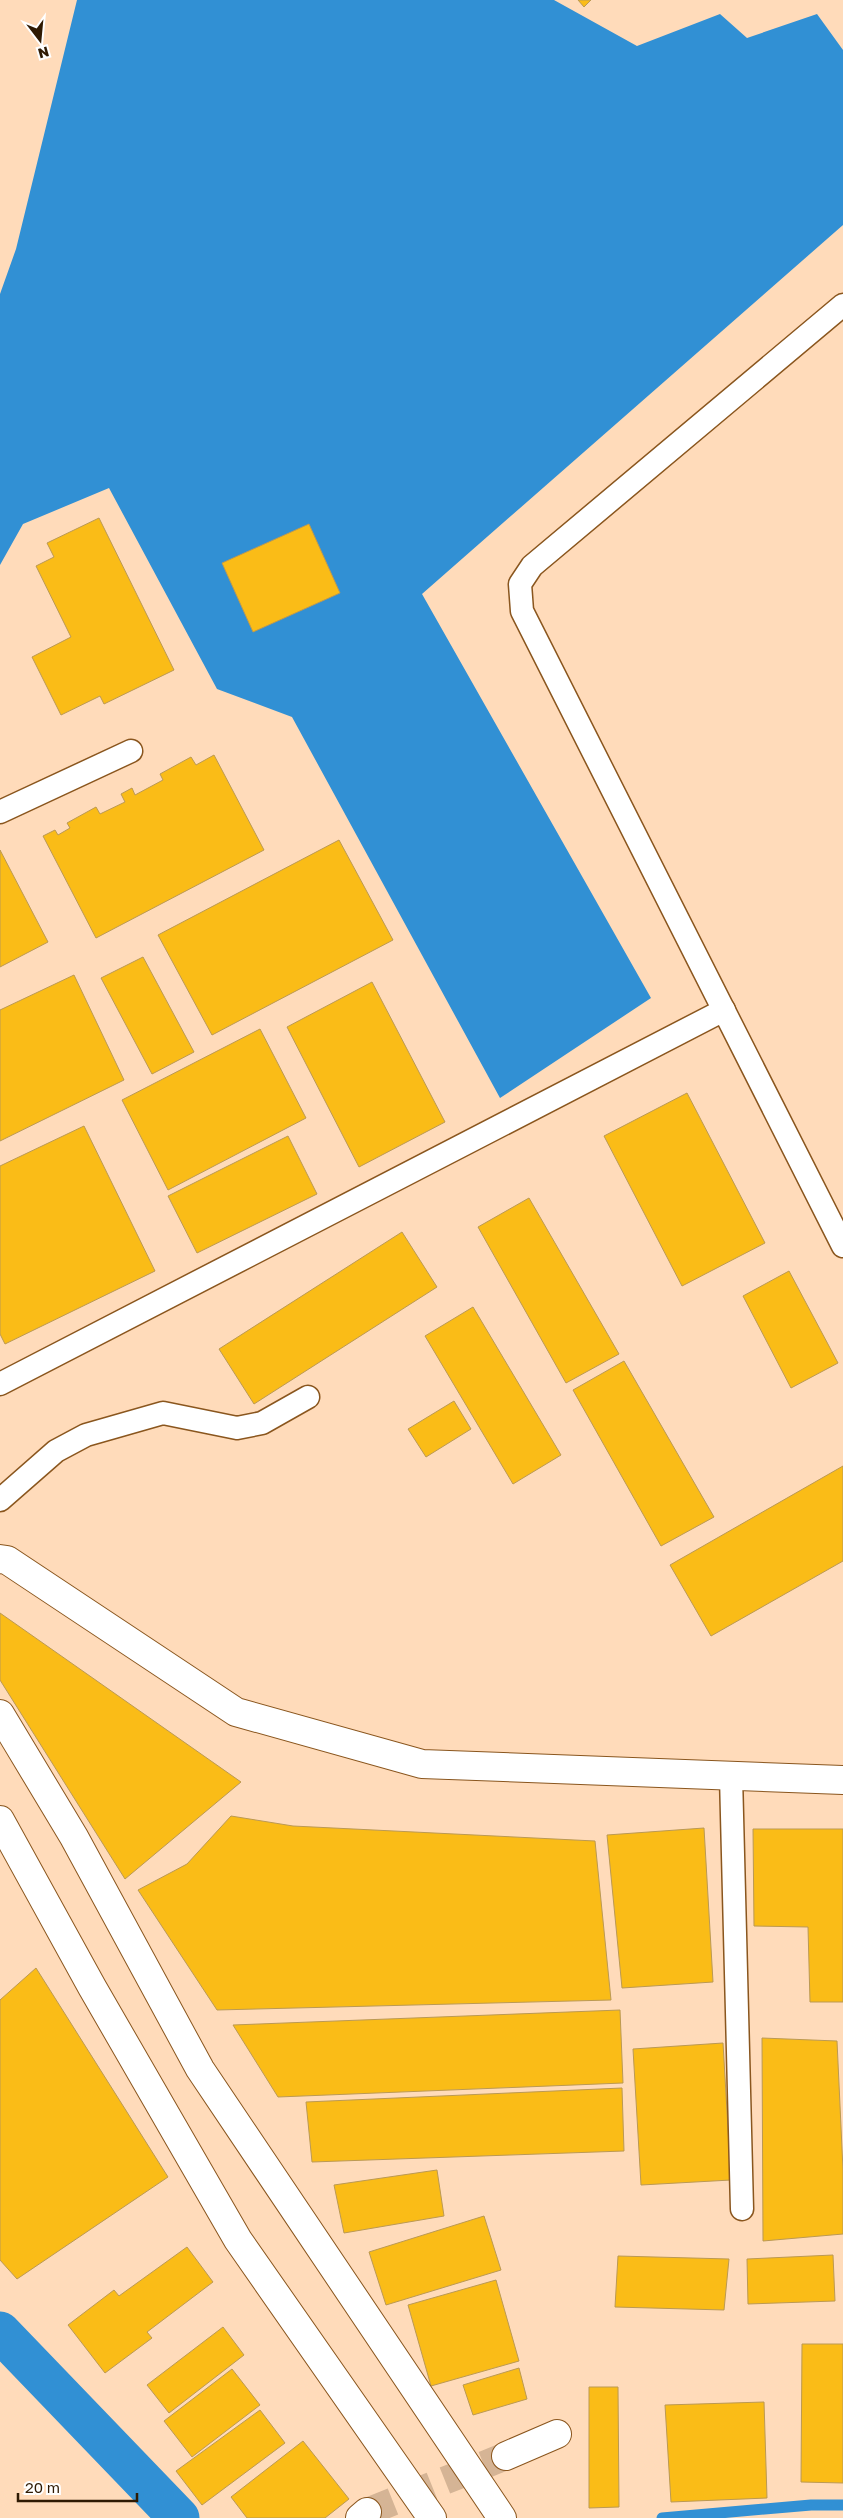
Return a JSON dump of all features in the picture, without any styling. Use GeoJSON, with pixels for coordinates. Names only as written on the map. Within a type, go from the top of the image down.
{"type":"FeatureCollection","features":[{"type":"Feature","properties":{"kind":"main road"},"geometry":{"type":"LineString","coordinates":[[0,1559],[7,1560],[236,1712],[422,1764],[843,1780]]}},
{"type":"Feature","properties":{"kind":"main road"},"geometry":{"type":"LineString","coordinates":[[0,1714],[74,1837],[200,2068],[502,2518]]}},
{"type":"Feature","properties":{"kind":"main road"},"geometry":{"type":"LineString","coordinates":[[0,1820],[97,1995],[238,2240],[432,2518]]}},
{"type":"Feature","properties":{"kind":"main road"},"geometry":{"type":"LineString","coordinates":[[506,2456],[557,2434]]}},
{"type":"Feature","properties":{"kind":"lane"},"geometry":{"type":"LineString","coordinates":[[843,305],[532,566],[520,584],[522,611],[843,1246]]}},
{"type":"Feature","properties":{"kind":"lane"},"geometry":{"type":"LineString","coordinates":[[0,812],[131,751]]}},
{"type":"Feature","properties":{"kind":"lane"},"geometry":{"type":"LineString","coordinates":[[0,1384],[724,1010]]}},
{"type":"Feature","properties":{"kind":"lane"},"geometry":{"type":"LineString","coordinates":[[0,1500],[56,1451],[86,1435],[163,1413],[237,1428],[262,1423],[308,1397]]}},
{"type":"Feature","properties":{"kind":"lane"},"geometry":{"type":"LineString","coordinates":[[732,1776],[742,2209]]}},
{"type":"Feature","properties":{"kind":"water"},"geometry":{"type":"Polygon","coordinates":[[[77,0],[554,0],[637,46],[720,14],[747,38],[817,14],[843,50],[843,225],[422,594],[651,998],[500,1098],[292,717],[217,689],[109,488],[23,524],[0,565],[0,294],[16,249],[77,0]]]}},
{"type":"Feature","properties":{"kind":"building"},"geometry":{"type":"Polygon","coordinates":[[[578,0],[591,0],[584,7],[578,0]]]}},
{"type":"Feature","properties":{"kind":"building"},"geometry":{"type":"Polygon","coordinates":[[[99,518],[174,670],[104,704],[100,696],[61,715],[32,657],[71,637],[36,566],[54,557],[47,543],[99,518]]]}},
{"type":"Feature","properties":{"kind":"building"},"geometry":{"type":"Polygon","coordinates":[[[309,524],[340,593],[253,632],[222,563],[309,524]]]}},
{"type":"Feature","properties":{"kind":"building"},"geometry":{"type":"Polygon","coordinates":[[[214,755],[264,850],[96,938],[43,836],[55,830],[58,835],[70,828],[67,823],[96,807],[100,814],[125,802],[121,794],[132,788],[135,795],[163,780],[160,774],[191,757],[196,765],[214,755]]]}},
{"type":"Feature","properties":{"kind":"building"},"geometry":{"type":"Polygon","coordinates":[[[339,840],[393,940],[212,1035],[158,935],[339,840]]]}},
{"type":"Feature","properties":{"kind":"building"},"geometry":{"type":"Polygon","coordinates":[[[0,850],[48,942],[0,967],[0,850]]]}},
{"type":"Feature","properties":{"kind":"building"},"geometry":{"type":"Polygon","coordinates":[[[143,957],[194,1052],[152,1074],[101,978],[143,957]]]}},
{"type":"Feature","properties":{"kind":"building"},"geometry":{"type":"Polygon","coordinates":[[[74,975],[124,1080],[0,1141],[0,1010],[74,975]]]}},
{"type":"Feature","properties":{"kind":"building"},"geometry":{"type":"Polygon","coordinates":[[[372,982],[445,1122],[359,1167],[287,1027],[372,982]]]}},
{"type":"Feature","properties":{"kind":"building"},"geometry":{"type":"Polygon","coordinates":[[[260,1029],[306,1118],[168,1190],[122,1100],[260,1029]]]}},
{"type":"Feature","properties":{"kind":"building"},"geometry":{"type":"Polygon","coordinates":[[[687,1093],[765,1243],[682,1286],[604,1136],[687,1093]]]}},
{"type":"Feature","properties":{"kind":"building"},"geometry":{"type":"Polygon","coordinates":[[[84,1126],[155,1271],[5,1344],[0,1334],[0,1166],[84,1126]]]}},
{"type":"Feature","properties":{"kind":"building"},"geometry":{"type":"Polygon","coordinates":[[[288,1136],[317,1194],[197,1253],[168,1196],[288,1136]]]}},
{"type":"Feature","properties":{"kind":"building"},"geometry":{"type":"Polygon","coordinates":[[[529,1198],[619,1354],[566,1383],[478,1227],[529,1198]]]}},
{"type":"Feature","properties":{"kind":"building"},"geometry":{"type":"Polygon","coordinates":[[[402,1232],[437,1287],[254,1404],[219,1349],[402,1232]]]}},
{"type":"Feature","properties":{"kind":"building"},"geometry":{"type":"Polygon","coordinates":[[[789,1271],[838,1363],[791,1388],[743,1296],[789,1271]]]}},
{"type":"Feature","properties":{"kind":"building"},"geometry":{"type":"Polygon","coordinates":[[[473,1307],[561,1455],[513,1484],[425,1336],[473,1307]]]}},
{"type":"Feature","properties":{"kind":"building"},"geometry":{"type":"Polygon","coordinates":[[[624,1361],[714,1517],[661,1546],[573,1390],[624,1361]]]}},
{"type":"Feature","properties":{"kind":"building"},"geometry":{"type":"Polygon","coordinates":[[[454,1401],[471,1429],[426,1457],[408,1429],[454,1401]]]}},
{"type":"Feature","properties":{"kind":"building"},"geometry":{"type":"Polygon","coordinates":[[[843,1466],[843,1561],[711,1636],[670,1565],[843,1466]]]}},
{"type":"Feature","properties":{"kind":"building"},"geometry":{"type":"Polygon","coordinates":[[[0,1613],[241,1782],[125,1879],[0,1680],[0,1613]]]}},
{"type":"Feature","properties":{"kind":"building"},"geometry":{"type":"Polygon","coordinates":[[[231,1816],[293,1826],[595,1841],[611,2000],[217,2010],[138,1890],[187,1864],[231,1816]]]}},
{"type":"Feature","properties":{"kind":"building"},"geometry":{"type":"Polygon","coordinates":[[[704,1828],[713,1982],[622,1988],[607,1835],[704,1828]]]}},
{"type":"Feature","properties":{"kind":"building"},"geometry":{"type":"Polygon","coordinates":[[[753,1829],[843,1829],[843,2002],[810,2002],[808,1927],[754,1926],[753,1829]]]}},
{"type":"Feature","properties":{"kind":"building"},"geometry":{"type":"Polygon","coordinates":[[[36,1968],[168,2177],[17,2279],[0,2260],[0,2000],[36,1968]]]}},
{"type":"Feature","properties":{"kind":"building"},"geometry":{"type":"Polygon","coordinates":[[[620,2010],[623,2083],[278,2097],[233,2025],[620,2010]]]}},
{"type":"Feature","properties":{"kind":"building"},"geometry":{"type":"Polygon","coordinates":[[[762,2038],[837,2041],[843,2170],[843,2234],[763,2241],[762,2038]]]}},
{"type":"Feature","properties":{"kind":"building"},"geometry":{"type":"Polygon","coordinates":[[[723,2043],[731,2180],[641,2185],[633,2049],[723,2043]]]}},
{"type":"Feature","properties":{"kind":"building"},"geometry":{"type":"Polygon","coordinates":[[[622,2088],[624,2151],[312,2162],[306,2102],[622,2088]]]}},
{"type":"Feature","properties":{"kind":"building"},"geometry":{"type":"Polygon","coordinates":[[[437,2170],[444,2216],[344,2233],[334,2185],[437,2170]]]}},
{"type":"Feature","properties":{"kind":"building"},"geometry":{"type":"Polygon","coordinates":[[[484,2216],[501,2270],[386,2305],[369,2252],[484,2216]]]}},
{"type":"Feature","properties":{"kind":"building"},"geometry":{"type":"Polygon","coordinates":[[[187,2247],[213,2282],[147,2332],[152,2338],[105,2373],[68,2325],[114,2290],[119,2296],[187,2247]]]}},
{"type":"Feature","properties":{"kind":"building"},"geometry":{"type":"Polygon","coordinates":[[[833,2255],[835,2301],[748,2304],[747,2259],[833,2255]]]}},
{"type":"Feature","properties":{"kind":"building"},"geometry":{"type":"Polygon","coordinates":[[[618,2256],[729,2259],[724,2310],[615,2307],[618,2256]]]}},
{"type":"Feature","properties":{"kind":"building"},"geometry":{"type":"Polygon","coordinates":[[[496,2280],[519,2361],[431,2386],[408,2305],[496,2280]]]}},
{"type":"Feature","properties":{"kind":"building"},"geometry":{"type":"Polygon","coordinates":[[[223,2327],[244,2355],[169,2413],[147,2385],[223,2327]]]}},
{"type":"Feature","properties":{"kind":"building"},"geometry":{"type":"Polygon","coordinates":[[[802,2344],[843,2344],[843,2483],[801,2482],[802,2344]]]}},
{"type":"Feature","properties":{"kind":"building"},"geometry":{"type":"Polygon","coordinates":[[[519,2368],[527,2399],[473,2415],[463,2385],[519,2368]]]}},
{"type":"Feature","properties":{"kind":"building"},"geometry":{"type":"Polygon","coordinates":[[[232,2369],[260,2405],[192,2457],[164,2421],[232,2369]]]}},
{"type":"Feature","properties":{"kind":"building"},"geometry":{"type":"Polygon","coordinates":[[[589,2387],[618,2387],[619,2507],[589,2508],[589,2387]]]}},
{"type":"Feature","properties":{"kind":"building"},"geometry":{"type":"Polygon","coordinates":[[[764,2402],[767,2498],[671,2502],[665,2405],[764,2402]]]}},
{"type":"Feature","properties":{"kind":"building"},"geometry":{"type":"Polygon","coordinates":[[[260,2410],[285,2443],[202,2505],[176,2471],[260,2410]]]}},
{"type":"Feature","properties":{"kind":"building"},"geometry":{"type":"Polygon","coordinates":[[[303,2441],[349,2499],[325,2518],[247,2518],[231,2497],[303,2441]]]}},
{"type":"Feature","properties":{"kind":"waterway"},"geometry":{"type":"LineString","coordinates":[[0,2332],[179,2518]]}},
{"type":"Feature","properties":{"kind":"waterway"},"geometry":{"type":"LineString","coordinates":[[662,2518],[811,2505],[843,2505]]}},
{"type":"Feature","properties":{"kind":"tunnel"},"geometry":{"type":"LineString","coordinates":[[367,2512],[506,2456]]}}]}
